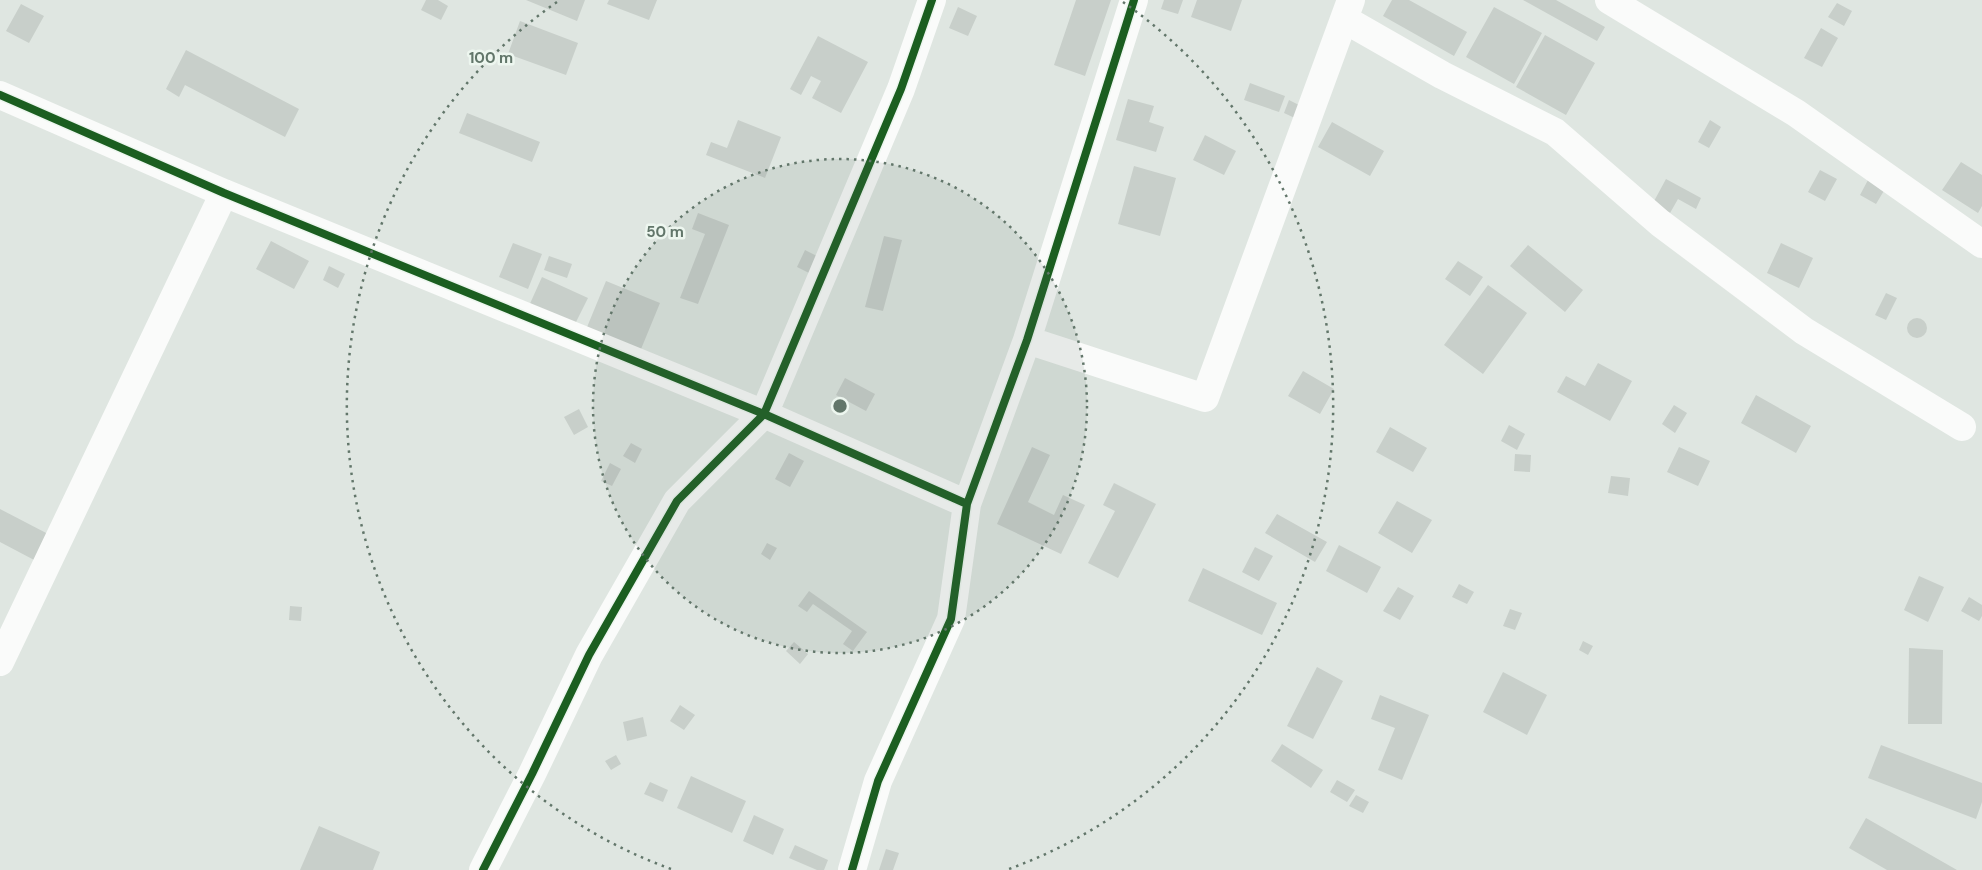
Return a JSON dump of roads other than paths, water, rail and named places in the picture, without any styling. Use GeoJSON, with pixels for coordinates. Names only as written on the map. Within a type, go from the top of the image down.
{"type":"FeatureCollection","features":[{"type":"Feature","properties":{"kind":"street"},"geometry":{"type":"LineString","coordinates":[[483,870],[589,655],[676,501],[764,414],[902,89],[932,0]]}},
{"type":"Feature","properties":{"kind":"street"},"geometry":{"type":"LineString","coordinates":[[852,870],[878,781],[951,619],[967,504],[1027,340],[1134,0]]}},
{"type":"Feature","properties":{"kind":"street"},"geometry":{"type":"LineString","coordinates":[[1609,0],[1796,113],[1982,244]]}},
{"type":"Feature","properties":{"kind":"street"},"geometry":{"type":"LineString","coordinates":[[1027,340],[1205,398],[1347,9],[1442,75],[1555,132],[1660,223],[1804,331],[1962,427]]}},
{"type":"Feature","properties":{"kind":"street"},"geometry":{"type":"LineString","coordinates":[[0,95],[224,193],[764,414],[967,504]]}},
{"type":"Feature","properties":{"kind":"street"},"geometry":{"type":"LineString","coordinates":[[0,662],[224,193]]}}]}
